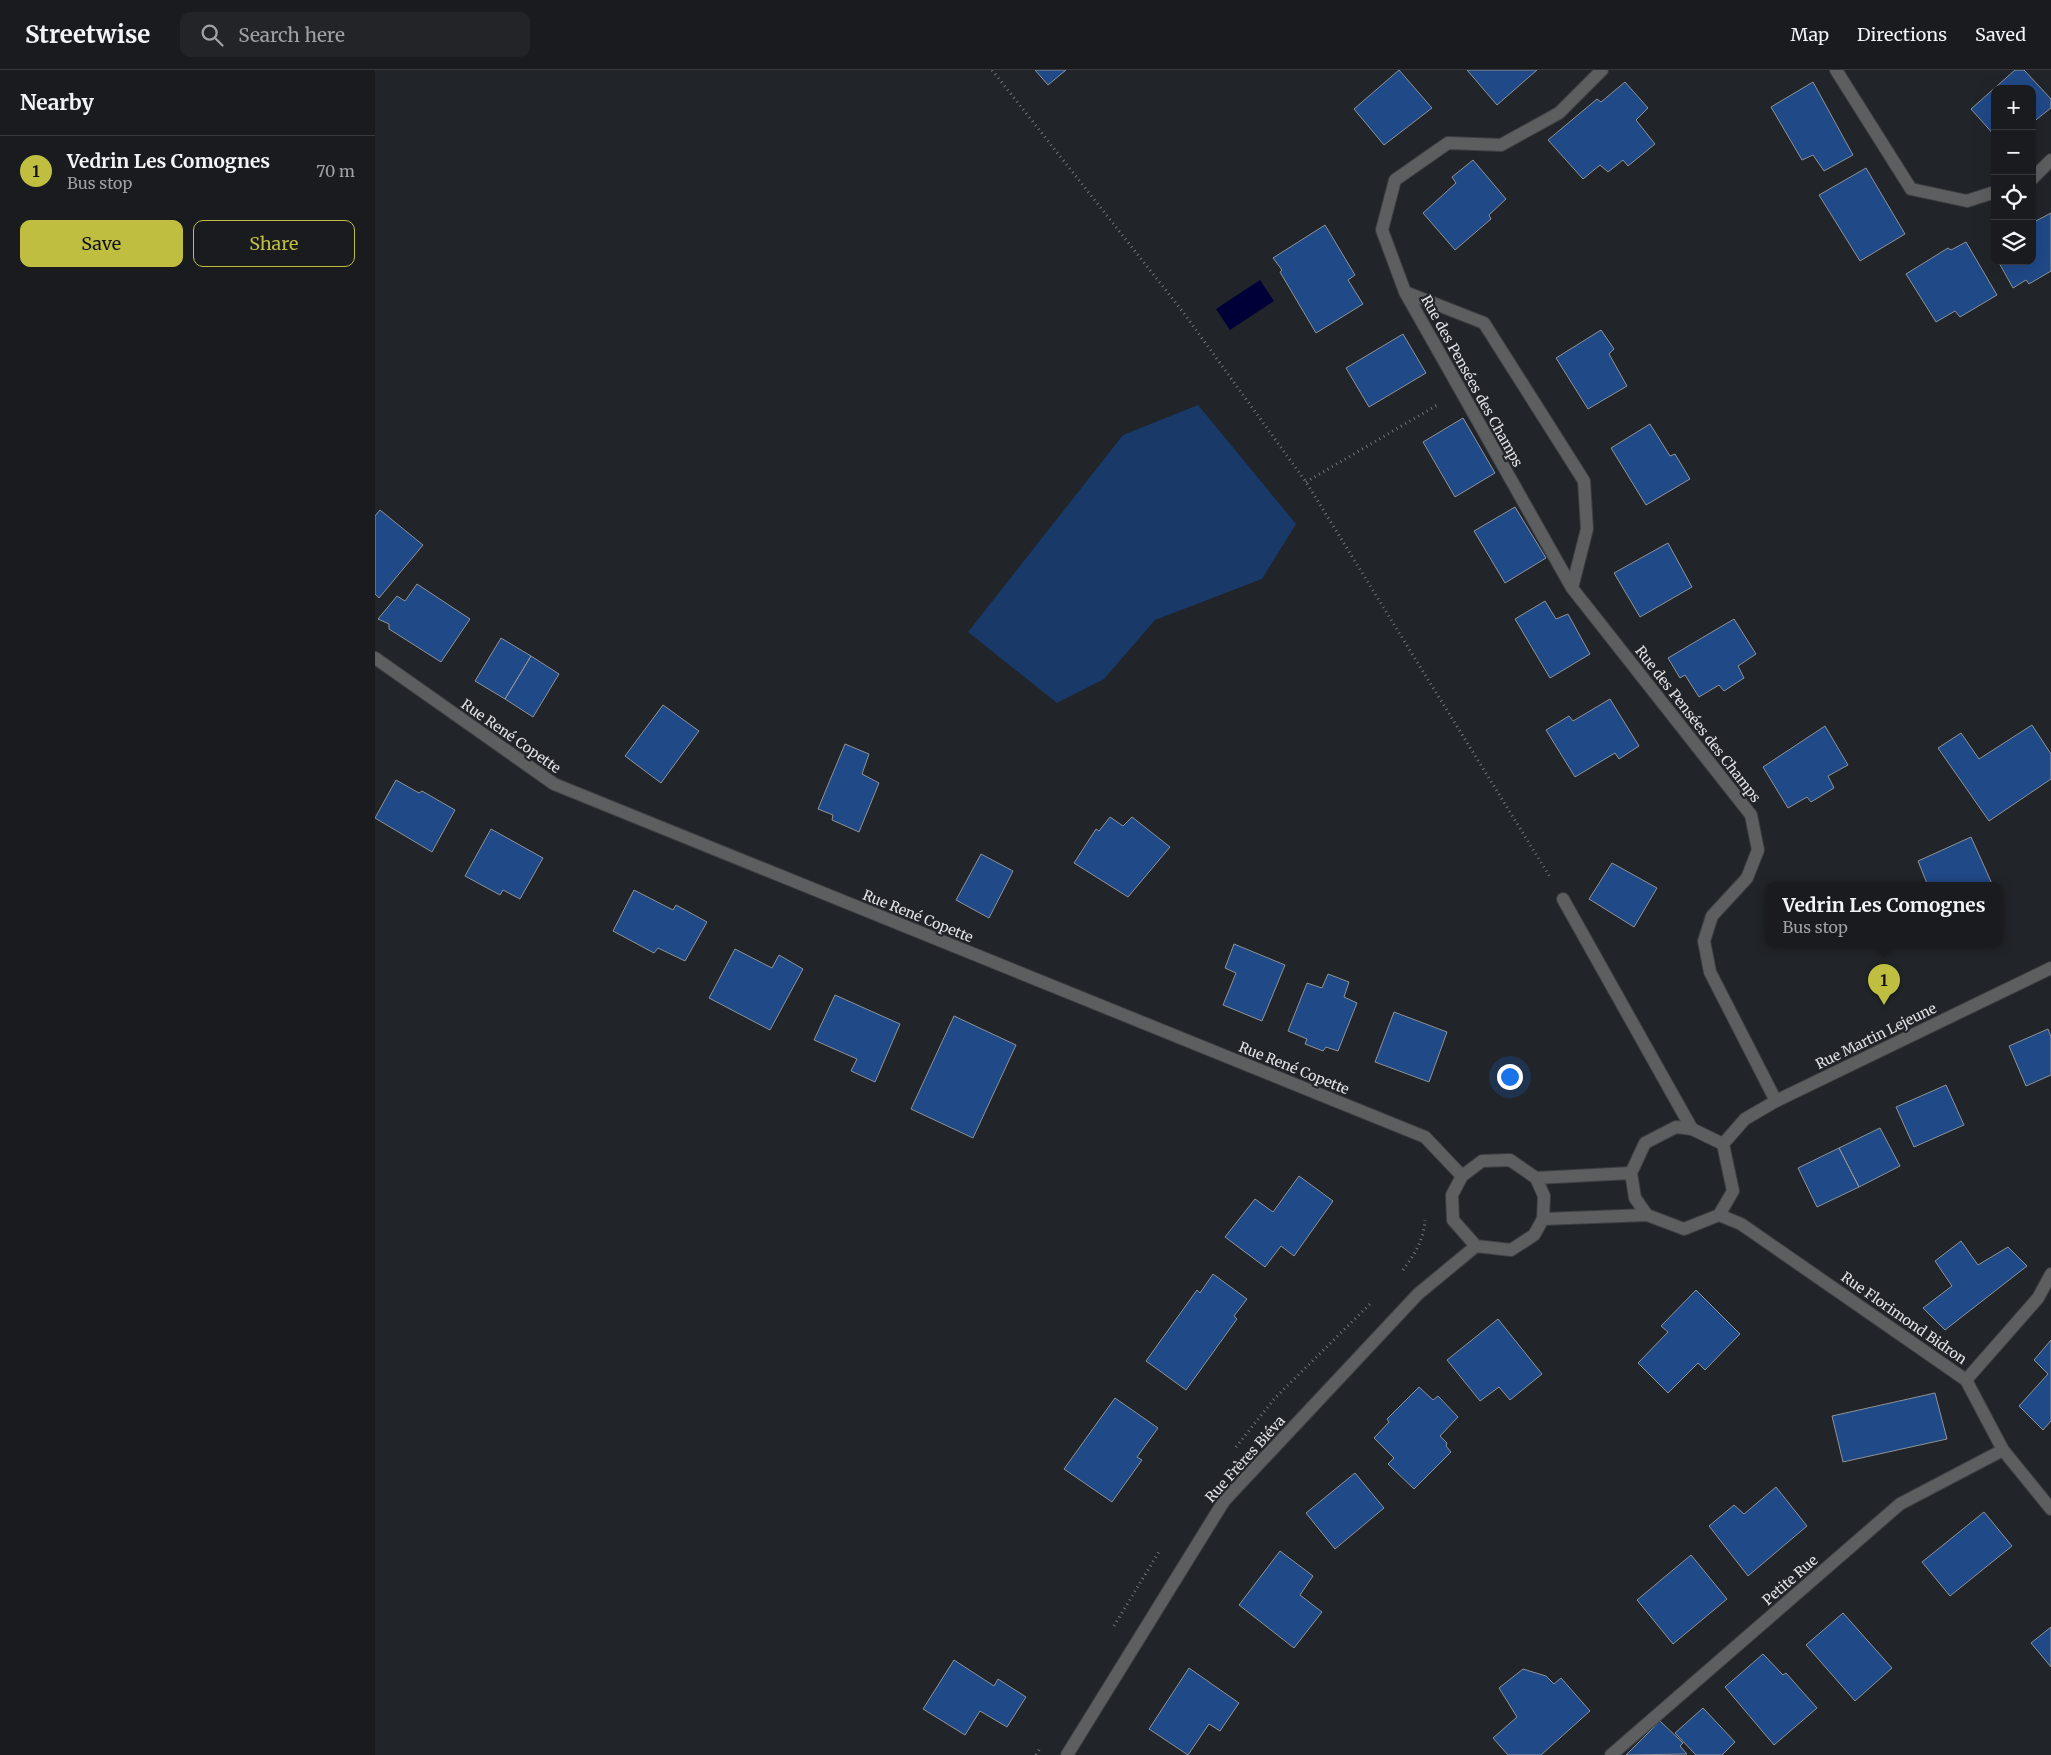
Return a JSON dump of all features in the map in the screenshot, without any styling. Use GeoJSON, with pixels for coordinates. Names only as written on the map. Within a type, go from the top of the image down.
{"type":"FeatureCollection","features":[{"type":"Feature","properties":{"kind":"street","name":"Rue des Pensées des Champs"},"geometry":{"type":"LineString","coordinates":[[1602,70],[1559,113],[1501,145],[1448,143],[1395,180],[1382,230],[1405,292],[1572,588],[1751,815],[1758,850],[1747,878],[1712,916],[1704,941],[1710,972],[1776,1101]]}},
{"type":"Feature","properties":{"kind":"street"},"geometry":{"type":"LineString","coordinates":[[1836,70],[1911,188],[1967,202],[1991,193]]}},
{"type":"Feature","properties":{"kind":"street"},"geometry":{"type":"LineString","coordinates":[[2036,175],[2051,160]]}},
{"type":"Feature","properties":{"kind":"street","name":"Rue des Pensées des Champs"},"geometry":{"type":"LineString","coordinates":[[1405,292],[1484,324],[1584,481],[1587,529],[1572,588]]}},
{"type":"Feature","properties":{"kind":"street","name":"Rue René Copette"},"geometry":{"type":"LineString","coordinates":[[375,658],[554,784],[1425,1137],[1461,1176]]}},
{"type":"Feature","properties":{"kind":"street"},"geometry":{"type":"LineString","coordinates":[[1563,899],[1691,1129]]}},
{"type":"Feature","properties":{"kind":"street","name":"Rue Martin Lejeune"},"geometry":{"type":"LineString","coordinates":[[1723,1144],[1745,1119],[1776,1101],[2051,968]]}},
{"type":"Feature","properties":{"kind":"street"},"geometry":{"type":"LineString","coordinates":[[1543,1219],[1647,1215],[1684,1230],[1719,1215],[1733,1191],[1723,1144],[1691,1129],[1676,1126],[1645,1143],[1631,1173],[1635,1198],[1647,1215]]}},
{"type":"Feature","properties":{"kind":"street"},"geometry":{"type":"LineString","coordinates":[[1510,1160],[1536,1178],[1544,1196],[1543,1219],[1534,1235],[1511,1250],[1476,1246],[1453,1220],[1452,1195],[1461,1176],[1482,1161],[1510,1160]]}},
{"type":"Feature","properties":{"kind":"street"},"geometry":{"type":"LineString","coordinates":[[1536,1178],[1631,1173]]}},
{"type":"Feature","properties":{"kind":"street","name":"Rue Florimond Bidron"},"geometry":{"type":"LineString","coordinates":[[1719,1215],[1741,1224],[1966,1380],[2003,1450],[2051,1509]]}},
{"type":"Feature","properties":{"kind":"street","name":"Rue Frères Biéva"},"geometry":{"type":"LineString","coordinates":[[1067,1755],[1225,1501],[1418,1294],[1476,1246]]}},
{"type":"Feature","properties":{"kind":"street"},"geometry":{"type":"LineString","coordinates":[[1966,1380],[2038,1298],[2051,1274]]}},
{"type":"Feature","properties":{"kind":"street","name":"Petite Rue"},"geometry":{"type":"LineString","coordinates":[[1611,1755],[1900,1504],[2003,1450]]}},
{"type":"Feature","properties":{"kind":"path"},"geometry":{"type":"LineString","coordinates":[[992,70],[1183,312],[1306,482],[1563,899]]}},
{"type":"Feature","properties":{"kind":"path"},"geometry":{"type":"LineString","coordinates":[[1306,482],[1461,391]]}},
{"type":"Feature","properties":{"kind":"shaded area"},"geometry":{"type":"Polygon","coordinates":[[[1260,280],[1274,301],[1230,330],[1216,309],[1260,280]]]}},
{"type":"Feature","properties":{"kind":"shaded area"},"geometry":{"type":"Polygon","coordinates":[[[1198,405],[1296,524],[1262,579],[1155,620],[1104,679],[1057,703],[968,632],[1123,435],[1198,405]]]}},
{"type":"Feature","properties":{"kind":"building"},"geometry":{"type":"Polygon","coordinates":[[[1035,70],[1066,70],[1048,85],[1035,70]]]}},
{"type":"Feature","properties":{"kind":"building"},"geometry":{"type":"Polygon","coordinates":[[[1399,70],[1432,108],[1384,145],[1354,109],[1399,70]]]}},
{"type":"Feature","properties":{"kind":"building"},"geometry":{"type":"Polygon","coordinates":[[[1467,70],[1537,70],[1497,105],[1467,70]]]}},
{"type":"Feature","properties":{"kind":"building"},"geometry":{"type":"Polygon","coordinates":[[[2015,70],[2024,70],[2051,99],[2051,108],[2036,120],[2036,85],[1998,85],[2015,70]]]}},
{"type":"Feature","properties":{"kind":"building"},"geometry":{"type":"Polygon","coordinates":[[[1625,82],[1648,108],[1636,120],[1655,144],[1628,166],[1623,160],[1608,172],[1600,165],[1583,179],[1548,140],[1597,99],[1601,102],[1625,82]]]}},
{"type":"Feature","properties":{"kind":"building"},"geometry":{"type":"Polygon","coordinates":[[[1813,82],[1853,155],[1824,171],[1813,155],[1802,160],[1771,107],[1813,82]]]}},
{"type":"Feature","properties":{"kind":"building"},"geometry":{"type":"Polygon","coordinates":[[[1991,91],[1991,132],[1971,109],[1991,91]]]}},
{"type":"Feature","properties":{"kind":"building"},"geometry":{"type":"Polygon","coordinates":[[[1473,160],[1506,199],[1489,215],[1491,219],[1455,250],[1423,213],[1456,183],[1452,177],[1473,160]]]}},
{"type":"Feature","properties":{"kind":"building"},"geometry":{"type":"Polygon","coordinates":[[[1866,168],[1905,234],[1860,261],[1819,195],[1866,168]]]}},
{"type":"Feature","properties":{"kind":"building"},"geometry":{"type":"Polygon","coordinates":[[[2051,213],[2051,271],[2029,284],[2026,280],[2013,288],[2000,265],[2036,265],[2036,221],[2051,213]]]}},
{"type":"Feature","properties":{"kind":"building"},"geometry":{"type":"Polygon","coordinates":[[[1325,225],[1355,275],[1348,280],[1363,304],[1316,333],[1280,272],[1282,270],[1273,258],[1325,225]]]}},
{"type":"Feature","properties":{"kind":"building"},"geometry":{"type":"Polygon","coordinates":[[[1966,242],[1997,295],[1960,317],[1955,311],[1936,322],[1906,274],[1948,248],[1951,250],[1966,242]]]}},
{"type":"Feature","properties":{"kind":"building"},"geometry":{"type":"Polygon","coordinates":[[[1601,330],[1614,349],[1609,354],[1627,386],[1588,409],[1556,358],[1601,330]]]}},
{"type":"Feature","properties":{"kind":"building"},"geometry":{"type":"Polygon","coordinates":[[[1403,334],[1426,373],[1369,407],[1346,368],[1403,334]]]}},
{"type":"Feature","properties":{"kind":"building"},"geometry":{"type":"Polygon","coordinates":[[[1463,418],[1495,473],[1455,497],[1423,442],[1463,418]]]}},
{"type":"Feature","properties":{"kind":"building"},"geometry":{"type":"Polygon","coordinates":[[[1650,424],[1670,456],[1675,454],[1690,479],[1646,505],[1611,448],[1650,424]]]}},
{"type":"Feature","properties":{"kind":"building"},"geometry":{"type":"Polygon","coordinates":[[[1515,507],[1546,558],[1505,583],[1474,531],[1515,507]]]}},
{"type":"Feature","properties":{"kind":"building"},"geometry":{"type":"Polygon","coordinates":[[[380,510],[423,545],[379,598],[375,594],[375,516],[380,510]]]}},
{"type":"Feature","properties":{"kind":"building"},"geometry":{"type":"Polygon","coordinates":[[[1668,543],[1692,587],[1640,617],[1614,573],[1668,543]]]}},
{"type":"Feature","properties":{"kind":"building"},"geometry":{"type":"Polygon","coordinates":[[[417,584],[470,619],[441,662],[389,629],[389,624],[378,619],[397,596],[405,601],[417,584]]]}},
{"type":"Feature","properties":{"kind":"building"},"geometry":{"type":"Polygon","coordinates":[[[1545,601],[1556,619],[1568,614],[1590,654],[1550,678],[1515,619],[1545,601]]]}},
{"type":"Feature","properties":{"kind":"building"},"geometry":{"type":"Polygon","coordinates":[[[1734,619],[1756,654],[1738,666],[1744,678],[1724,691],[1719,685],[1699,697],[1685,675],[1680,678],[1668,658],[1734,619]]]}},
{"type":"Feature","properties":{"kind":"building"},"geometry":{"type":"Polygon","coordinates":[[[501,638],[531,656],[505,699],[475,681],[501,638]]]}},
{"type":"Feature","properties":{"kind":"building"},"geometry":{"type":"Polygon","coordinates":[[[531,656],[559,674],[533,717],[505,699],[531,656]]]}},
{"type":"Feature","properties":{"kind":"building"},"geometry":{"type":"Polygon","coordinates":[[[1610,699],[1639,746],[1619,759],[1615,753],[1575,777],[1546,730],[1569,716],[1573,721],[1610,699]]]}},
{"type":"Feature","properties":{"kind":"building"},"geometry":{"type":"Polygon","coordinates":[[[663,705],[699,731],[661,783],[625,756],[663,705]]]}},
{"type":"Feature","properties":{"kind":"building"},"geometry":{"type":"Polygon","coordinates":[[[2032,725],[2051,754],[2051,779],[1989,821],[1938,748],[1961,733],[1979,759],[2032,725]]]}},
{"type":"Feature","properties":{"kind":"building"},"geometry":{"type":"Polygon","coordinates":[[[1825,726],[1848,765],[1828,776],[1834,788],[1811,802],[1807,797],[1788,808],[1763,767],[1825,726]]]}},
{"type":"Feature","properties":{"kind":"building"},"geometry":{"type":"Polygon","coordinates":[[[845,744],[869,754],[862,774],[879,783],[859,832],[832,820],[833,815],[818,809],[845,744]]]}},
{"type":"Feature","properties":{"kind":"building"},"geometry":{"type":"Polygon","coordinates":[[[396,780],[419,793],[422,791],[455,810],[432,852],[375,818],[396,780]]]}},
{"type":"Feature","properties":{"kind":"building"},"geometry":{"type":"Polygon","coordinates":[[[1110,817],[1123,826],[1132,817],[1170,847],[1128,897],[1074,863],[1096,829],[1099,831],[1110,817]]]}},
{"type":"Feature","properties":{"kind":"building"},"geometry":{"type":"Polygon","coordinates":[[[491,829],[543,858],[520,899],[503,890],[500,895],[465,876],[491,829]]]}},
{"type":"Feature","properties":{"kind":"building"},"geometry":{"type":"Polygon","coordinates":[[[1971,837],[1991,882],[1926,882],[1918,861],[1971,837]]]}},
{"type":"Feature","properties":{"kind":"building"},"geometry":{"type":"Polygon","coordinates":[[[981,854],[1013,871],[989,918],[956,900],[981,854]]]}},
{"type":"Feature","properties":{"kind":"building"},"geometry":{"type":"Polygon","coordinates":[[[1612,863],[1657,888],[1634,927],[1589,899],[1612,863]]]}},
{"type":"Feature","properties":{"kind":"building"},"geometry":{"type":"Polygon","coordinates":[[[634,890],[673,910],[676,905],[707,922],[685,961],[658,948],[654,953],[613,931],[634,890]]]}},
{"type":"Feature","properties":{"kind":"building"},"geometry":{"type":"Polygon","coordinates":[[[1234,944],[1285,965],[1262,1021],[1223,1005],[1236,973],[1225,968],[1234,944]]]}},
{"type":"Feature","properties":{"kind":"building"},"geometry":{"type":"Polygon","coordinates":[[[735,949],[772,968],[779,955],[803,969],[770,1030],[709,998],[735,949]]]}},
{"type":"Feature","properties":{"kind":"building"},"geometry":{"type":"Polygon","coordinates":[[[1328,974],[1349,982],[1344,997],[1357,1003],[1338,1051],[1326,1047],[1323,1051],[1305,1044],[1307,1039],[1288,1031],[1307,983],[1322,988],[1328,974]]]}},
{"type":"Feature","properties":{"kind":"building"},"geometry":{"type":"Polygon","coordinates":[[[835,995],[900,1024],[875,1082],[851,1071],[857,1059],[814,1040],[835,995]]]}},
{"type":"Feature","properties":{"kind":"building"},"geometry":{"type":"Polygon","coordinates":[[[1394,1012],[1447,1032],[1429,1082],[1375,1062],[1394,1012]]]}},
{"type":"Feature","properties":{"kind":"building"},"geometry":{"type":"Polygon","coordinates":[[[954,1016],[1016,1045],[973,1138],[911,1109],[954,1016]]]}},
{"type":"Feature","properties":{"kind":"building"},"geometry":{"type":"Polygon","coordinates":[[[2048,1029],[2051,1037],[2051,1075],[2026,1086],[2009,1046],[2048,1029]]]}},
{"type":"Feature","properties":{"kind":"building"},"geometry":{"type":"Polygon","coordinates":[[[1946,1085],[1964,1125],[1914,1147],[1896,1107],[1946,1085]]]}},
{"type":"Feature","properties":{"kind":"building"},"geometry":{"type":"Polygon","coordinates":[[[1880,1128],[1900,1166],[1859,1187],[1839,1148],[1880,1128]]]}},
{"type":"Feature","properties":{"kind":"building"},"geometry":{"type":"Polygon","coordinates":[[[1839,1148],[1859,1187],[1817,1207],[1798,1168],[1839,1148]]]}},
{"type":"Feature","properties":{"kind":"building"},"geometry":{"type":"Polygon","coordinates":[[[1299,1176],[1333,1201],[1294,1256],[1281,1246],[1265,1267],[1225,1237],[1255,1199],[1273,1212],[1299,1176]]]}},
{"type":"Feature","properties":{"kind":"building"},"geometry":{"type":"Polygon","coordinates":[[[1961,1241],[1978,1265],[2008,1247],[2027,1266],[1945,1330],[1923,1308],[1952,1286],[1935,1261],[1961,1241]]]}},
{"type":"Feature","properties":{"kind":"building"},"geometry":{"type":"Polygon","coordinates":[[[1213,1274],[1247,1299],[1234,1316],[1237,1319],[1186,1390],[1146,1361],[1197,1290],[1200,1293],[1213,1274]]]}},
{"type":"Feature","properties":{"kind":"building"},"geometry":{"type":"Polygon","coordinates":[[[1696,1290],[1740,1334],[1705,1370],[1698,1363],[1668,1393],[1638,1363],[1668,1332],[1661,1326],[1696,1290]]]}},
{"type":"Feature","properties":{"kind":"building"},"geometry":{"type":"Polygon","coordinates":[[[1498,1319],[1542,1374],[1510,1400],[1499,1387],[1480,1401],[1447,1360],[1498,1319]]]}},
{"type":"Feature","properties":{"kind":"building"},"geometry":{"type":"Polygon","coordinates":[[[2051,1340],[2051,1421],[2043,1430],[2019,1406],[2048,1374],[2034,1360],[2051,1340]]]}},
{"type":"Feature","properties":{"kind":"building"},"geometry":{"type":"Polygon","coordinates":[[[1419,1387],[1433,1400],[1438,1396],[1458,1417],[1440,1436],[1447,1443],[1446,1446],[1451,1452],[1414,1489],[1388,1464],[1394,1458],[1374,1438],[1389,1422],[1387,1419],[1419,1387]]]}},
{"type":"Feature","properties":{"kind":"building"},"geometry":{"type":"Polygon","coordinates":[[[1935,1393],[1947,1439],[1843,1462],[1832,1416],[1935,1393]]]}},
{"type":"Feature","properties":{"kind":"building"},"geometry":{"type":"Polygon","coordinates":[[[1115,1398],[1158,1428],[1137,1457],[1142,1460],[1112,1502],[1064,1469],[1115,1398]]]}},
{"type":"Feature","properties":{"kind":"building"},"geometry":{"type":"Polygon","coordinates":[[[1355,1473],[1384,1508],[1335,1549],[1306,1513],[1355,1473]]]}},
{"type":"Feature","properties":{"kind":"building"},"geometry":{"type":"Polygon","coordinates":[[[1776,1487],[1807,1526],[1748,1576],[1709,1526],[1734,1505],[1744,1514],[1776,1487]]]}},
{"type":"Feature","properties":{"kind":"building"},"geometry":{"type":"Polygon","coordinates":[[[1984,1512],[2012,1546],[1950,1596],[1922,1562],[1984,1512]]]}},
{"type":"Feature","properties":{"kind":"building"},"geometry":{"type":"Polygon","coordinates":[[[1280,1551],[1313,1576],[1300,1595],[1322,1612],[1294,1648],[1239,1605],[1280,1551]]]}},
{"type":"Feature","properties":{"kind":"building"},"geometry":{"type":"Polygon","coordinates":[[[1691,1555],[1727,1599],[1673,1644],[1637,1600],[1691,1555]]]}},
{"type":"Feature","properties":{"kind":"building"},"geometry":{"type":"Polygon","coordinates":[[[1843,1613],[1892,1668],[1855,1701],[1806,1645],[1843,1613]]]}},
{"type":"Feature","properties":{"kind":"building"},"geometry":{"type":"Polygon","coordinates":[[[2051,1627],[2051,1667],[2031,1643],[2051,1627]]]}},
{"type":"Feature","properties":{"kind":"building"},"geometry":{"type":"Polygon","coordinates":[[[1763,1654],[1783,1675],[1786,1673],[1817,1708],[1774,1745],[1725,1687],[1763,1654]]]}},
{"type":"Feature","properties":{"kind":"building"},"geometry":{"type":"Polygon","coordinates":[[[954,1660],[994,1686],[998,1679],[1026,1697],[1007,1727],[980,1711],[965,1735],[923,1709],[954,1660]]]}},
{"type":"Feature","properties":{"kind":"building"},"geometry":{"type":"Polygon","coordinates":[[[1189,1668],[1239,1703],[1220,1731],[1209,1724],[1188,1755],[1149,1729],[1189,1668]]]}},
{"type":"Feature","properties":{"kind":"building"},"geometry":{"type":"Polygon","coordinates":[[[1523,1669],[1546,1676],[1554,1684],[1561,1678],[1590,1711],[1541,1755],[1508,1755],[1493,1738],[1517,1717],[1499,1688],[1523,1669]]]}},
{"type":"Feature","properties":{"kind":"building"},"geometry":{"type":"Polygon","coordinates":[[[1703,1708],[1735,1742],[1722,1755],[1696,1755],[1675,1733],[1703,1708]]]}},
{"type":"Feature","properties":{"kind":"building"},"geometry":{"type":"Polygon","coordinates":[[[1660,1721],[1683,1743],[1680,1746],[1687,1754],[1626,1755],[1660,1721]]]}},
{"type":"Feature","properties":{"kind":"place","name":"Vedrin Les Comognes"},"geometry":{"type":"Point","coordinates":[1884,1005]}}]}
